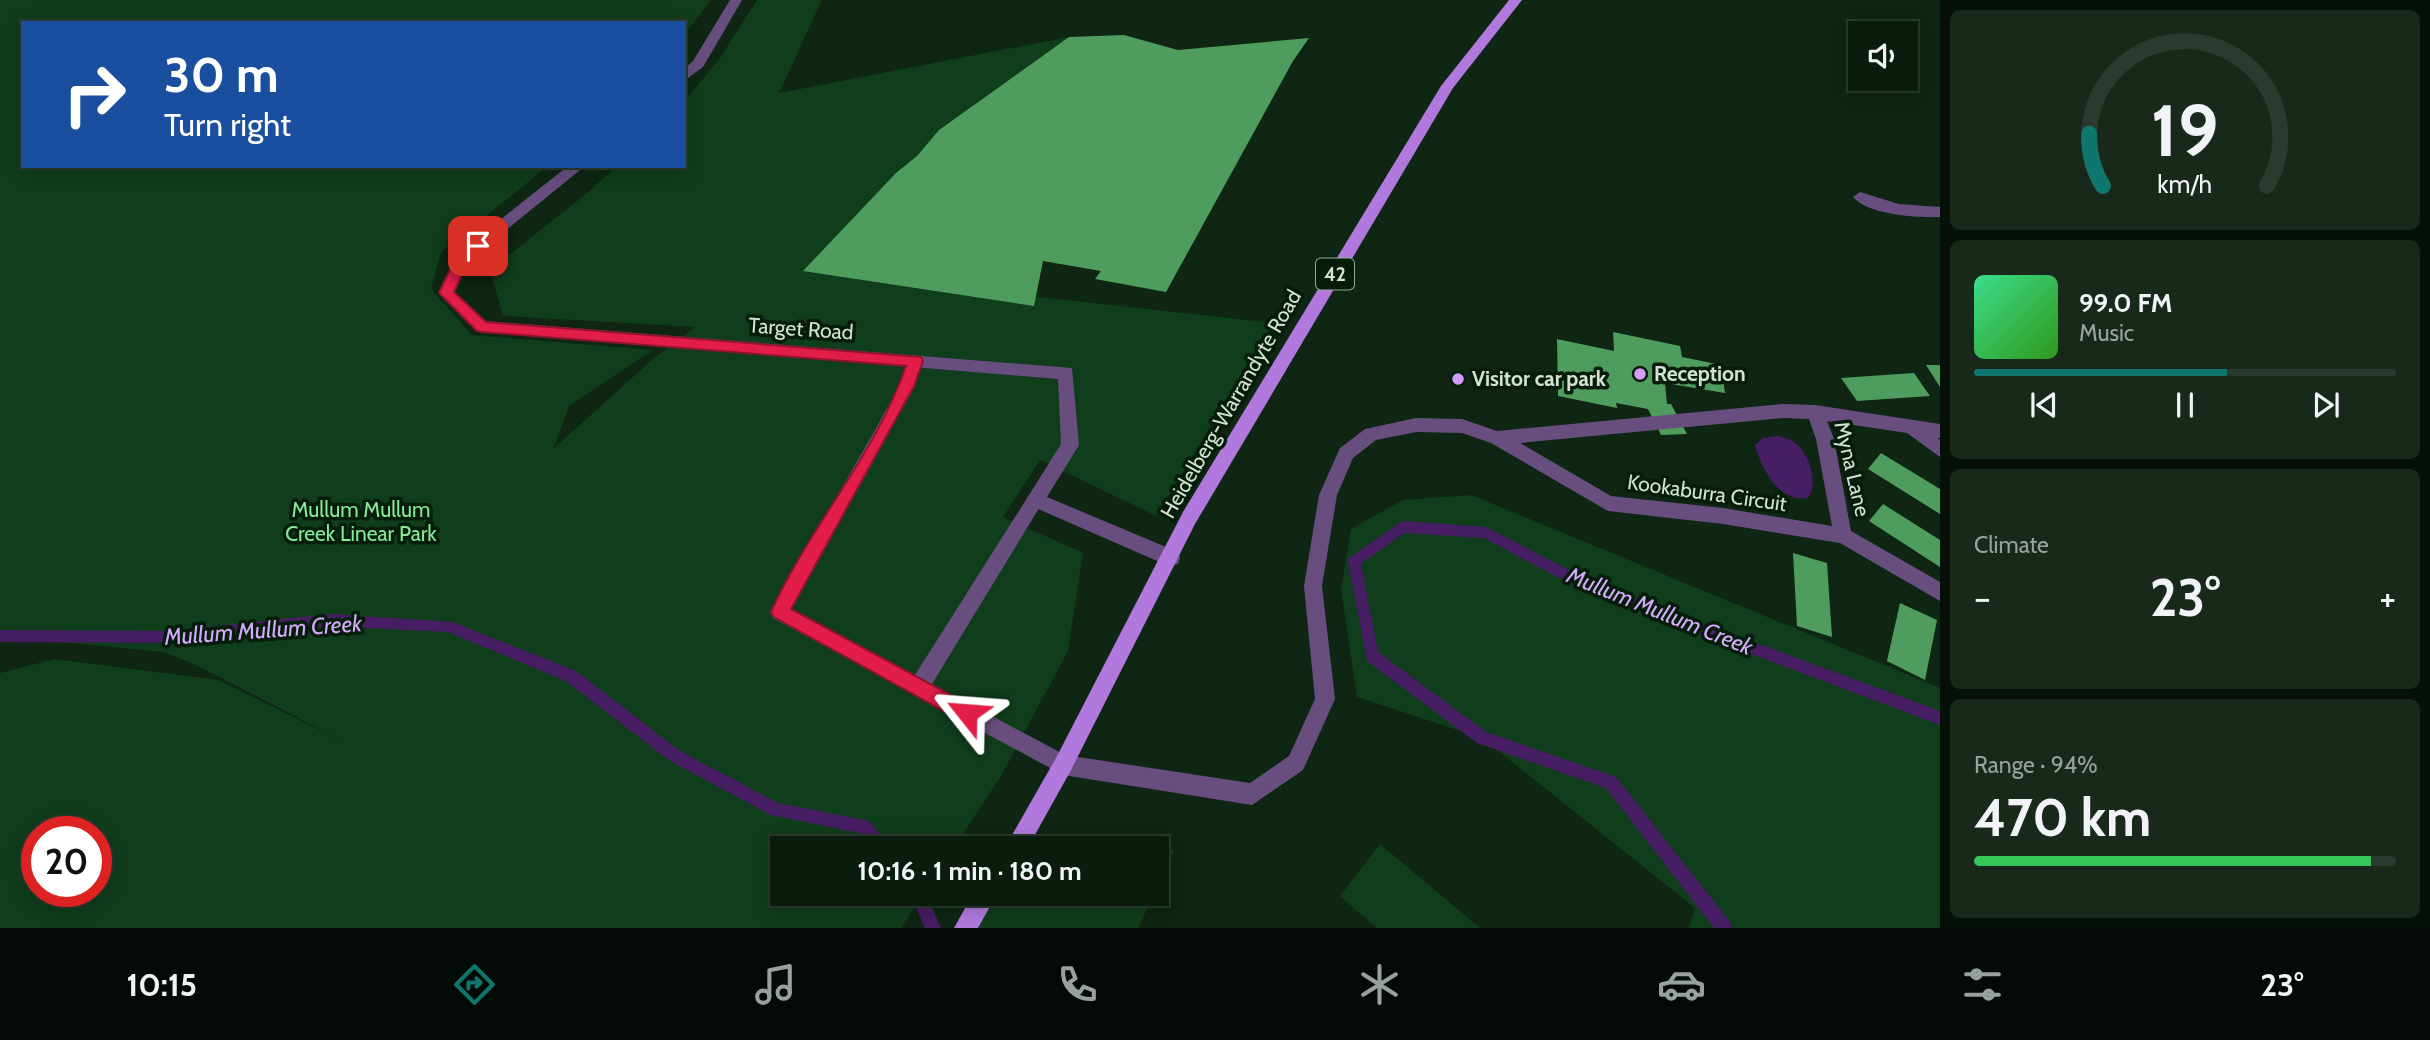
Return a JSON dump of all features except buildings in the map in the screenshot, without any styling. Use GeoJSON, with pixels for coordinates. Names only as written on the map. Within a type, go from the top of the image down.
{"type":"FeatureCollection","features":[{"type":"Feature","properties":{"kind":"main road","name":"Heidelberg-Warrandyte Road"},"geometry":{"type":"LineString","coordinates":[[1023,836],[1063,765],[1171,558],[1189,518],[1448,86],[1516,0]]}},
{"type":"Feature","properties":{"kind":"main road"},"geometry":{"type":"LineString","coordinates":[[965,928],[979,906]]}},
{"type":"Feature","properties":{"kind":"street"},"geometry":{"type":"LineString","coordinates":[[686,75],[698,64],[736,0]]}},
{"type":"Feature","properties":{"kind":"street","name":"Target Road"},"geometry":{"type":"LineString","coordinates":[[575,168],[462,258],[446,293],[482,327],[1066,373],[1070,445],[1035,500]]}},
{"type":"Feature","properties":{"kind":"street"},"geometry":{"type":"LineString","coordinates":[[1860,197],[1880,206],[1940,212]]}},
{"type":"Feature","properties":{"kind":"street"},"geometry":{"type":"LineString","coordinates":[[915,361],[907,386],[880,437],[780,612],[1063,765],[1252,794],[1296,763],[1325,699],[1313,586],[1328,495],[1346,453],[1371,434],[1416,425],[1462,426],[1497,438],[1770,412],[1815,412],[1940,431]]}},
{"type":"Feature","properties":{"kind":"street","name":"Myna Lane"},"geometry":{"type":"LineString","coordinates":[[1815,412],[1825,439],[1841,513],[1843,536]]}},
{"type":"Feature","properties":{"kind":"street"},"geometry":{"type":"LineString","coordinates":[[1911,427],[1940,450]]}},
{"type":"Feature","properties":{"kind":"street","name":"Kookaburra Circuit"},"geometry":{"type":"LineString","coordinates":[[1497,438],[1608,503],[1723,516],[1843,536],[1940,592]]}},
{"type":"Feature","properties":{"kind":"street"},"geometry":{"type":"LineString","coordinates":[[919,687],[1035,500],[1171,558]]}},
{"type":"Feature","properties":{"kind":"green space","name":"Mullum Mullum Creek Linear Park"},"geometry":{"type":"Polygon","coordinates":[[[0,0],[711,0],[686,32],[686,21],[21,21],[21,168],[546,168],[441,252],[431,289],[472,335],[653,350],[569,406],[554,448],[653,359],[695,327],[503,316],[490,270],[615,168],[686,168],[686,99],[718,61],[757,0],[822,0],[779,93],[1069,37],[939,130],[804,271],[1274,323],[1156,516],[1040,460],[1003,517],[1083,553],[1068,651],[1001,776],[962,836],[770,836],[770,906],[915,906],[901,928],[0,928],[0,673],[55,659],[218,680],[343,741],[196,665],[164,652],[0,636],[0,0]]]}},
{"type":"Feature","properties":{"kind":"green space"},"geometry":{"type":"Polygon","coordinates":[[[1471,495],[1940,688],[1940,928],[1689,928],[1695,908],[1482,738],[1357,697],[1341,589],[1351,529],[1403,500],[1471,495]]]}},
{"type":"Feature","properties":{"kind":"green space"},"geometry":{"type":"Polygon","coordinates":[[[1380,844],[1480,928],[1377,928],[1340,896],[1380,844]]]}},
{"type":"Feature","properties":{"kind":"green space"},"geometry":{"type":"Polygon","coordinates":[[[1169,849],[1175,850],[1169,863],[1169,849]]]}},
{"type":"Feature","properties":{"kind":"green space"},"geometry":{"type":"Polygon","coordinates":[[[979,906],[1148,906],[1138,928],[965,928],[979,906]]]}},
{"type":"Feature","properties":{"kind":"shaded area"},"geometry":{"type":"Polygon","coordinates":[[[1778,436],[1794,442],[1808,460],[1813,484],[1808,498],[1797,498],[1780,490],[1762,464],[1755,445],[1763,438],[1778,436]]]}},
{"type":"Feature","properties":{"kind":"waterway","name":"Mullum Mullum Creek"},"geometry":{"type":"LineString","coordinates":[[1724,928],[1611,782],[1482,738],[1372,656],[1354,562],[1402,527],[1486,533],[1587,586],[1940,718]]}},
{"type":"Feature","properties":{"kind":"waterway","name":"Mullum Mullum Creek"},"geometry":{"type":"LineString","coordinates":[[0,636],[171,637],[329,620],[448,626],[571,676],[675,756],[776,810],[864,826],[873,836]]}},
{"type":"Feature","properties":{"kind":"waterway","name":"Mullum Mullum Creek"},"geometry":{"type":"LineString","coordinates":[[923,906],[933,928]]}},
{"type":"Feature","properties":{"kind":"place","name":"Reception"},"geometry":{"type":"Point","coordinates":[1640,374]}},
{"type":"Feature","properties":{"kind":"place","name":"Visitor car park"},"geometry":{"type":"Point","coordinates":[1458,379]}},
{"type":"Feature","properties":{"kind":"route"},"geometry":{"type":"LineString","coordinates":[[478,246],[462,258],[446,293],[482,327],[915,361],[907,386],[880,437],[780,612],[967,713]]}}]}
